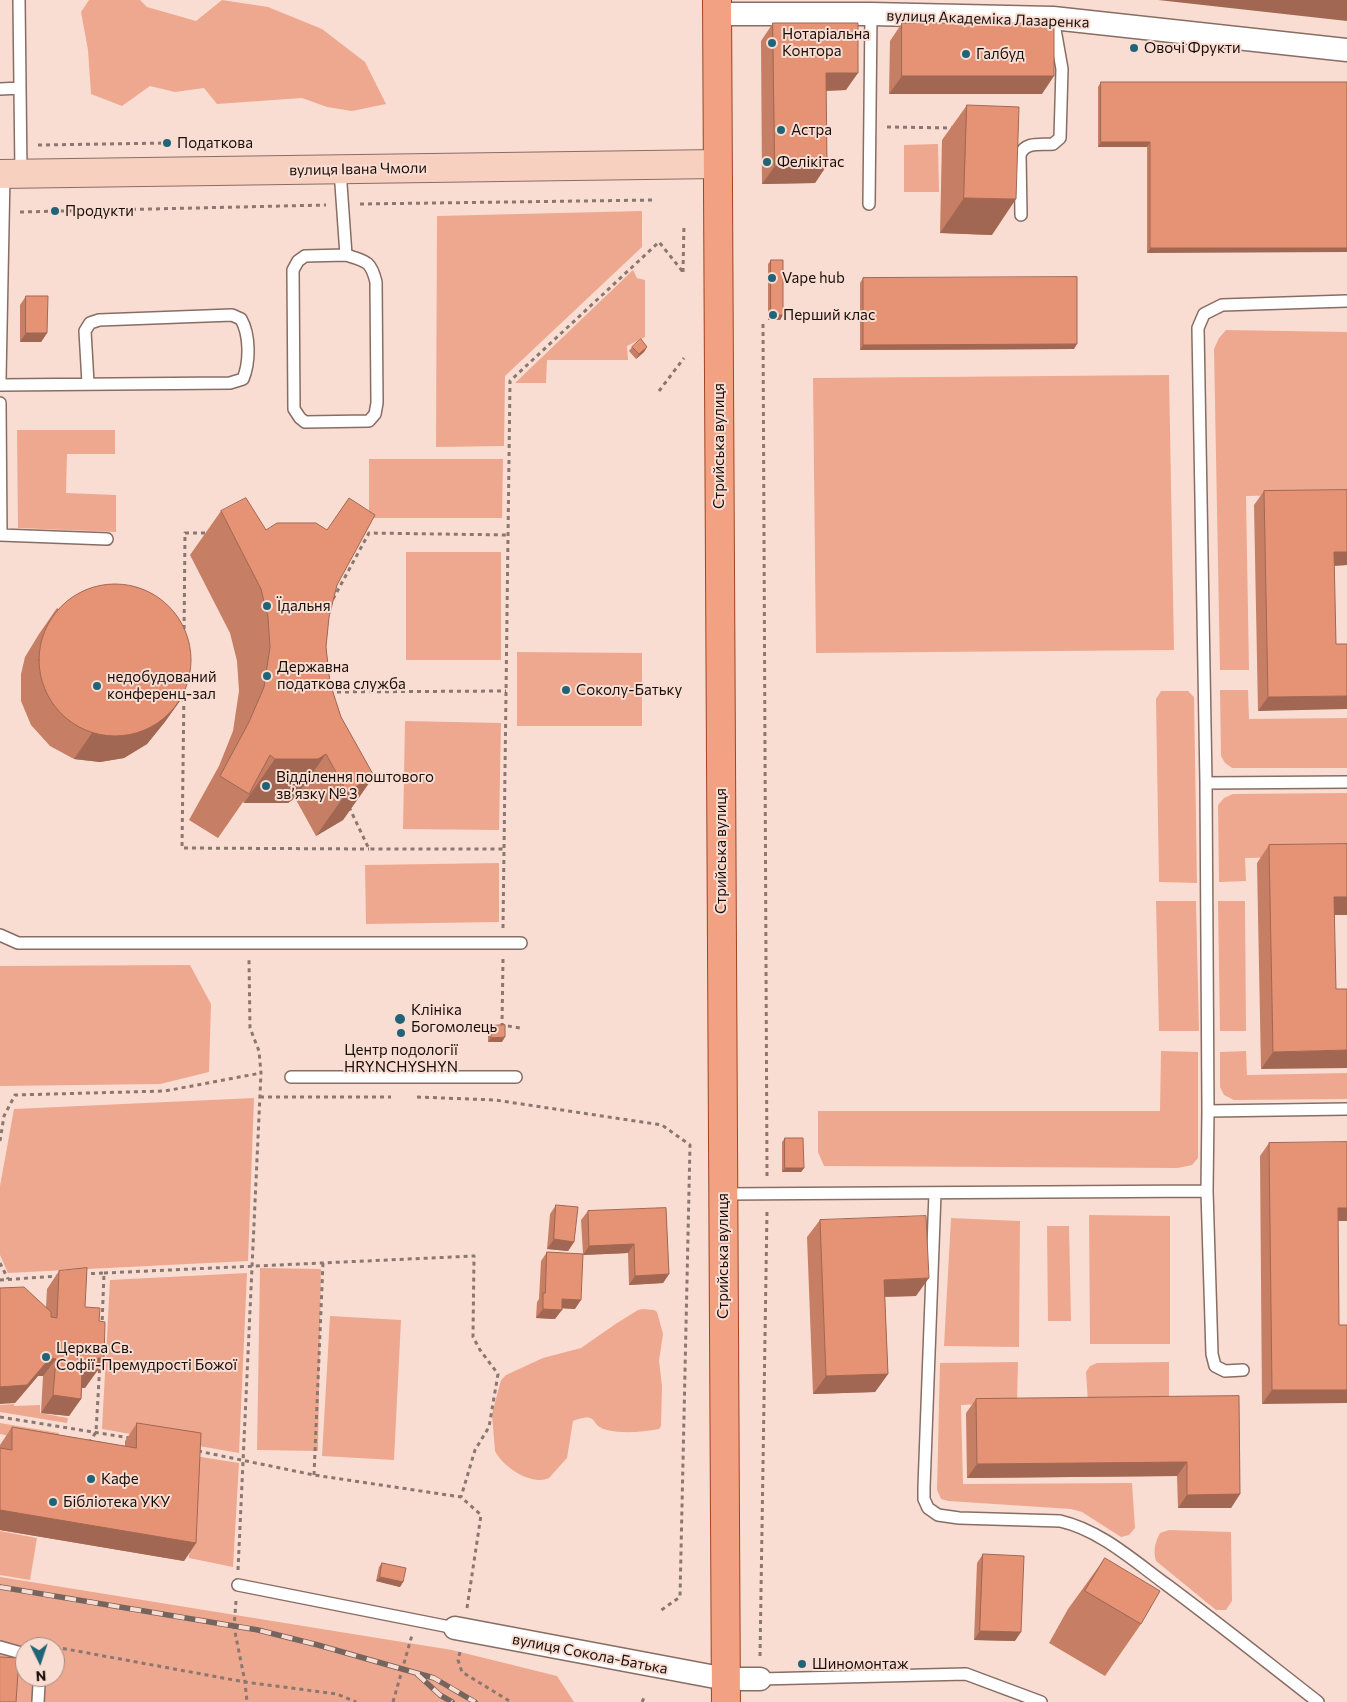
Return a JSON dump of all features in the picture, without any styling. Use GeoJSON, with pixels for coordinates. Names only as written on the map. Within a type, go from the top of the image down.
{"type":"FeatureCollection","features":[{"type":"Feature","properties":{"kind":"main road","name":"Стрийська вулиця"},"geometry":{"type":"LineString","coordinates":[[717,7],[726,1690]]}},
{"type":"Feature","properties":{"kind":"street","name":"вулиця Академіка Лазаренка"},"geometry":{"type":"LineString","coordinates":[[717,7],[871,14],[919,8],[1053,9],[1347,50]]}},
{"type":"Feature","properties":{"kind":"street","name":"вулиця Івана Чмоли"},"geometry":{"type":"LineString","coordinates":[[8,174],[717,164]]}},
{"type":"Feature","properties":{"kind":"street","name":"вулиця Сокола-Батька"},"geometry":{"type":"LineString","coordinates":[[459,1628],[726,1690],[760,1679]]}},
{"type":"Feature","properties":{"kind":"lane"},"geometry":{"type":"LineString","coordinates":[[0,379],[4,212],[8,174],[21,145],[19,0]]}},
{"type":"Feature","properties":{"kind":"lane"},"geometry":{"type":"LineString","coordinates":[[1021,215],[1020,155],[1022,149],[1027,145],[1054,144],[1060,138],[1062,69],[1053,9]]}},
{"type":"Feature","properties":{"kind":"lane"},"geometry":{"type":"LineString","coordinates":[[869,204],[871,14]]}},
{"type":"Feature","properties":{"kind":"lane"},"geometry":{"type":"LineString","coordinates":[[0,89],[20,88]]}},
{"type":"Feature","properties":{"kind":"lane"},"geometry":{"type":"LineString","coordinates":[[340,170],[346,255]]}},
{"type":"Feature","properties":{"kind":"lane"},"geometry":{"type":"LineString","coordinates":[[346,255],[367,261],[373,270],[376,282],[377,403],[375,414],[369,421],[305,422],[294,409],[293,270],[298,261],[305,256],[346,255]]}},
{"type":"Feature","properties":{"kind":"lane"},"geometry":{"type":"LineString","coordinates":[[1243,1370],[1225,1371],[1215,1366],[1212,1354],[1207,1191],[1206,783],[1198,328],[1204,314],[1222,305],[1347,301]]}},
{"type":"Feature","properties":{"kind":"lane"},"geometry":{"type":"LineString","coordinates":[[0,385],[230,383],[243,379],[247,369],[247,328],[241,319],[232,315],[99,320],[90,323],[85,331],[88,383]]}},
{"type":"Feature","properties":{"kind":"lane"},"geometry":{"type":"LineString","coordinates":[[0,403],[0,535],[107,539]]}},
{"type":"Feature","properties":{"kind":"lane"},"geometry":{"type":"LineString","coordinates":[[1206,783],[1347,782]]}},
{"type":"Feature","properties":{"kind":"lane"},"geometry":{"type":"LineString","coordinates":[[0,935],[18,943],[521,943]]}},
{"type":"Feature","properties":{"kind":"lane"},"geometry":{"type":"LineString","coordinates":[[291,1077],[516,1077]]}},
{"type":"Feature","properties":{"kind":"lane"},"geometry":{"type":"LineString","coordinates":[[1208,1111],[1347,1109]]}},
{"type":"Feature","properties":{"kind":"lane"},"geometry":{"type":"LineString","coordinates":[[723,1194],[1207,1191]]}},
{"type":"Feature","properties":{"kind":"lane"},"geometry":{"type":"LineString","coordinates":[[934,1193],[924,1487],[924,1499],[928,1508],[938,1515],[960,1518],[1060,1521],[1075,1524],[1112,1545],[1212,1619],[1318,1702]]}},
{"type":"Feature","properties":{"kind":"lane"},"geometry":{"type":"LineString","coordinates":[[238,1585],[459,1628]]}},
{"type":"Feature","properties":{"kind":"lane"},"geometry":{"type":"LineString","coordinates":[[0,1647],[15,1651]]}},
{"type":"Feature","properties":{"kind":"lane"},"geometry":{"type":"LineString","coordinates":[[760,1679],[966,1674],[1041,1702]]}},
{"type":"Feature","properties":{"kind":"lane"},"geometry":{"type":"LineString","coordinates":[[38,1687],[38,1702]]}},
{"type":"Feature","properties":{"kind":"path"},"geometry":{"type":"LineString","coordinates":[[870,127],[957,128]]}},
{"type":"Feature","properties":{"kind":"path"},"geometry":{"type":"LineString","coordinates":[[21,145],[167,143]]}},
{"type":"Feature","properties":{"kind":"path"},"geometry":{"type":"LineString","coordinates":[[4,212],[343,204],[654,200]]}},
{"type":"Feature","properties":{"kind":"path"},"geometry":{"type":"LineString","coordinates":[[520,1028],[502,1025],[510,381],[659,242],[683,272],[684,224]]}},
{"type":"Feature","properties":{"kind":"path"},"geometry":{"type":"LineString","coordinates":[[760,1679],[768,1194],[763,324]]}},
{"type":"Feature","properties":{"kind":"path"},"geometry":{"type":"LineString","coordinates":[[659,390],[684,358]]}},
{"type":"Feature","properties":{"kind":"path"},"geometry":{"type":"LineString","coordinates":[[184,641],[185,533],[214,533]]}},
{"type":"Feature","properties":{"kind":"path"},"geometry":{"type":"LineString","coordinates":[[359,533],[508,535]]}},
{"type":"Feature","properties":{"kind":"path"},"geometry":{"type":"LineString","coordinates":[[329,607],[369,533]]}},
{"type":"Feature","properties":{"kind":"path"},"geometry":{"type":"LineString","coordinates":[[184,680],[182,848],[504,849]]}},
{"type":"Feature","properties":{"kind":"path"},"geometry":{"type":"LineString","coordinates":[[324,692],[506,691]]}},
{"type":"Feature","properties":{"kind":"path"},"geometry":{"type":"LineString","coordinates":[[347,805],[369,849]]}},
{"type":"Feature","properties":{"kind":"path"},"geometry":{"type":"LineString","coordinates":[[247,1702],[234,1627],[245,1460],[261,1073],[259,1051],[250,1028],[248,943]]}},
{"type":"Feature","properties":{"kind":"path"},"geometry":{"type":"LineString","coordinates":[[0,1141],[2,1116],[15,1095],[165,1091],[261,1073]]}},
{"type":"Feature","properties":{"kind":"path"},"geometry":{"type":"LineString","coordinates":[[260,1097],[400,1097]]}},
{"type":"Feature","properties":{"kind":"path"},"geometry":{"type":"LineString","coordinates":[[410,1097],[495,1100],[662,1125],[690,1145],[680,1597],[660,1611]]}},
{"type":"Feature","properties":{"kind":"path"},"geometry":{"type":"LineString","coordinates":[[75,1275],[474,1256],[473,1337],[498,1374],[489,1427],[475,1450],[461,1497]]}},
{"type":"Feature","properties":{"kind":"path"},"geometry":{"type":"LineString","coordinates":[[0,1263],[8,1279]]}},
{"type":"Feature","properties":{"kind":"path"},"geometry":{"type":"LineString","coordinates":[[314,1475],[323,1263]]}},
{"type":"Feature","properties":{"kind":"path"},"geometry":{"type":"LineString","coordinates":[[101,1333],[104,1273]]}},
{"type":"Feature","properties":{"kind":"path"},"geometry":{"type":"LineString","coordinates":[[0,1280],[66,1276]]}},
{"type":"Feature","properties":{"kind":"path"},"geometry":{"type":"LineString","coordinates":[[87,1446],[96,1432],[100,1352]]}},
{"type":"Feature","properties":{"kind":"path"},"geometry":{"type":"LineString","coordinates":[[0,1417],[133,1439]]}},
{"type":"Feature","properties":{"kind":"path"},"geometry":{"type":"LineString","coordinates":[[189,1450],[314,1475],[461,1497],[481,1514],[459,1628],[458,1660],[462,1672],[511,1702]]}},
{"type":"Feature","properties":{"kind":"path"},"geometry":{"type":"LineString","coordinates":[[393,1702],[416,1620]]}},
{"type":"Feature","properties":{"kind":"path"},"geometry":{"type":"LineString","coordinates":[[65,1649],[245,1682],[337,1694],[356,1702]]}},
{"type":"Feature","properties":{"kind":"shaded area"},"geometry":{"type":"Polygon","coordinates":[[[89,0],[140,0],[147,7],[196,21],[222,0],[268,7],[322,29],[365,62],[386,104],[352,111],[327,107],[302,98],[217,104],[204,88],[175,92],[150,86],[122,106],[91,94],[88,50],[81,12],[89,0]]]}},
{"type":"Feature","properties":{"kind":"shaded area"},"geometry":{"type":"Polygon","coordinates":[[[938,144],[939,192],[904,192],[904,145],[938,144]]]}},
{"type":"Feature","properties":{"kind":"shaded area"},"geometry":{"type":"Polygon","coordinates":[[[642,211],[642,247],[505,376],[504,446],[436,447],[437,216],[642,211]]]}},
{"type":"Feature","properties":{"kind":"shaded area"},"geometry":{"type":"Polygon","coordinates":[[[633,270],[637,278],[645,280],[645,337],[627,346],[628,360],[547,360],[546,383],[515,383],[633,270]]]}},
{"type":"Feature","properties":{"kind":"shaded area"},"geometry":{"type":"Polygon","coordinates":[[[1226,330],[1347,332],[1347,494],[1246,496],[1249,670],[1220,670],[1214,349],[1219,338],[1226,330]]]}},
{"type":"Feature","properties":{"kind":"shaded area"},"geometry":{"type":"Polygon","coordinates":[[[1169,375],[1174,650],[816,653],[813,378],[1169,375]]]}},
{"type":"Feature","properties":{"kind":"shaded area"},"geometry":{"type":"Polygon","coordinates":[[[17,430],[115,430],[115,454],[67,454],[66,493],[116,495],[116,532],[18,528],[17,430]]]}},
{"type":"Feature","properties":{"kind":"shaded area"},"geometry":{"type":"Polygon","coordinates":[[[369,459],[503,459],[502,518],[369,518],[369,459]]]}},
{"type":"Feature","properties":{"kind":"shaded area"},"geometry":{"type":"Polygon","coordinates":[[[406,552],[501,552],[501,660],[406,660],[406,552]]]}},
{"type":"Feature","properties":{"kind":"shaded area"},"geometry":{"type":"Polygon","coordinates":[[[517,652],[642,653],[642,726],[517,726],[517,652]]]}},
{"type":"Feature","properties":{"kind":"shaded area"},"geometry":{"type":"Polygon","coordinates":[[[1220,690],[1248,690],[1249,719],[1347,718],[1347,768],[1232,768],[1225,763],[1221,756],[1220,690]]]}},
{"type":"Feature","properties":{"kind":"shaded area"},"geometry":{"type":"Polygon","coordinates":[[[1161,691],[1188,691],[1194,697],[1197,883],[1159,882],[1156,699],[1161,691]]]}},
{"type":"Feature","properties":{"kind":"shaded area"},"geometry":{"type":"Polygon","coordinates":[[[405,721],[501,723],[499,830],[403,829],[405,721]]]}},
{"type":"Feature","properties":{"kind":"shaded area"},"geometry":{"type":"Polygon","coordinates":[[[1347,793],[1347,856],[1245,858],[1246,881],[1219,882],[1218,805],[1224,798],[1233,794],[1347,793]]]}},
{"type":"Feature","properties":{"kind":"shaded area"},"geometry":{"type":"Polygon","coordinates":[[[499,863],[499,922],[366,924],[365,865],[499,863]]]}},
{"type":"Feature","properties":{"kind":"shaded area"},"geometry":{"type":"Polygon","coordinates":[[[1156,901],[1196,901],[1199,1031],[1159,1031],[1156,901]]]}},
{"type":"Feature","properties":{"kind":"shaded area"},"geometry":{"type":"Polygon","coordinates":[[[1218,901],[1245,901],[1246,1031],[1220,1031],[1218,901]]]}},
{"type":"Feature","properties":{"kind":"shaded area"},"geometry":{"type":"Polygon","coordinates":[[[190,965],[211,1004],[209,1072],[160,1084],[0,1086],[0,966],[190,965]]]}},
{"type":"Feature","properties":{"kind":"shaded area"},"geometry":{"type":"Polygon","coordinates":[[[1161,1051],[1198,1052],[1198,1158],[1192,1165],[1178,1168],[824,1166],[818,1152],[818,1111],[1160,1111],[1161,1051]]]}},
{"type":"Feature","properties":{"kind":"shaded area"},"geometry":{"type":"Polygon","coordinates":[[[1246,1051],[1247,1075],[1347,1073],[1347,1099],[1234,1100],[1224,1095],[1220,1087],[1220,1052],[1246,1051]]]}},
{"type":"Feature","properties":{"kind":"shaded area"},"geometry":{"type":"Polygon","coordinates":[[[254,1098],[248,1261],[8,1273],[0,1255],[0,1186],[14,1109],[254,1098]]]}},
{"type":"Feature","properties":{"kind":"shaded area"},"geometry":{"type":"Polygon","coordinates":[[[1089,1215],[1170,1216],[1170,1344],[1090,1344],[1089,1215]]]}},
{"type":"Feature","properties":{"kind":"shaded area"},"geometry":{"type":"Polygon","coordinates":[[[951,1218],[1020,1221],[1019,1347],[944,1346],[951,1218]]]}},
{"type":"Feature","properties":{"kind":"shaded area"},"geometry":{"type":"Polygon","coordinates":[[[1047,1226],[1069,1226],[1071,1321],[1048,1321],[1047,1226]]]}},
{"type":"Feature","properties":{"kind":"shaded area"},"geometry":{"type":"Polygon","coordinates":[[[260,1268],[321,1269],[318,1451],[257,1450],[260,1268]]]}},
{"type":"Feature","properties":{"kind":"shaded area"},"geometry":{"type":"Polygon","coordinates":[[[247,1273],[239,1453],[102,1429],[110,1280],[247,1273]]]}},
{"type":"Feature","properties":{"kind":"shaded area"},"geometry":{"type":"Polygon","coordinates":[[[643,1309],[657,1312],[663,1334],[659,1361],[662,1386],[661,1426],[659,1429],[633,1432],[613,1431],[601,1428],[591,1418],[582,1418],[573,1421],[567,1458],[549,1478],[542,1480],[526,1477],[504,1463],[495,1451],[492,1414],[501,1380],[506,1375],[543,1358],[581,1348],[617,1323],[643,1309]]]}},
{"type":"Feature","properties":{"kind":"shaded area"},"geometry":{"type":"Polygon","coordinates":[[[330,1316],[401,1320],[394,1460],[322,1456],[330,1316]]]}},
{"type":"Feature","properties":{"kind":"shaded area"},"geometry":{"type":"Polygon","coordinates":[[[1018,1362],[1017,1402],[961,1405],[963,1484],[1132,1483],[1135,1528],[1129,1535],[1121,1537],[1082,1512],[1071,1509],[941,1499],[937,1490],[940,1363],[1018,1362]]]}},
{"type":"Feature","properties":{"kind":"shaded area"},"geometry":{"type":"Polygon","coordinates":[[[1169,1362],[1169,1402],[1088,1402],[1086,1372],[1090,1366],[1097,1363],[1169,1362]]]}},
{"type":"Feature","properties":{"kind":"shaded area"},"geometry":{"type":"Polygon","coordinates":[[[14,1404],[14,1406],[40,1405],[40,1413],[68,1418],[67,1423],[0,1412],[0,1405],[14,1404]]]}},
{"type":"Feature","properties":{"kind":"shaded area"},"geometry":{"type":"Polygon","coordinates":[[[0,1423],[59,1433],[58,1445],[0,1434],[0,1423]]]}},
{"type":"Feature","properties":{"kind":"shaded area"},"geometry":{"type":"Polygon","coordinates":[[[195,1456],[239,1463],[233,1567],[189,1558],[195,1456]]]}},
{"type":"Feature","properties":{"kind":"shaded area"},"geometry":{"type":"Polygon","coordinates":[[[1169,1530],[1231,1532],[1232,1601],[1226,1610],[1216,1610],[1156,1561],[1155,1550],[1158,1537],[1160,1533],[1169,1530]]]}},
{"type":"Feature","properties":{"kind":"shaded area"},"geometry":{"type":"Polygon","coordinates":[[[0,1531],[37,1538],[30,1580],[0,1575],[0,1531]]]}},
{"type":"Feature","properties":{"kind":"shaded area"},"geometry":{"type":"Polygon","coordinates":[[[0,1577],[452,1650],[557,1676],[574,1702],[0,1702],[0,1577]]]}},
{"type":"Feature","properties":{"kind":"building"},"geometry":{"type":"Polygon","coordinates":[[[773,23],[858,23],[858,73],[826,73],[827,165],[775,166],[773,23]]]}},
{"type":"Feature","properties":{"kind":"building","name":"Галбуд"},"geometry":{"type":"Polygon","coordinates":[[[902,23],[1054,23],[1054,76],[902,76],[902,23]]]}},
{"type":"Feature","properties":{"kind":"building"},"geometry":{"type":"Polygon","coordinates":[[[1101,82],[1347,82],[1347,248],[1150,248],[1150,142],[1101,142],[1101,82]]]}},
{"type":"Feature","properties":{"kind":"building"},"geometry":{"type":"Polygon","coordinates":[[[967,105],[1019,107],[1016,199],[964,198],[967,105]]]}},
{"type":"Feature","properties":{"kind":"building"},"geometry":{"type":"Polygon","coordinates":[[[771,260],[783,260],[783,315],[771,315],[771,260]]]}},
{"type":"Feature","properties":{"kind":"building"},"geometry":{"type":"Polygon","coordinates":[[[1077,277],[1077,344],[863,345],[863,278],[1077,277]]]}},
{"type":"Feature","properties":{"kind":"building"},"geometry":{"type":"Polygon","coordinates":[[[26,296],[48,296],[47,333],[26,333],[26,296]]]}},
{"type":"Feature","properties":{"kind":"building"},"geometry":{"type":"Polygon","coordinates":[[[641,339],[647,347],[639,354],[632,347],[641,339]]]}},
{"type":"Feature","properties":{"kind":"building"},"geometry":{"type":"Polygon","coordinates":[[[1347,490],[1347,552],[1334,552],[1336,644],[1347,644],[1347,696],[1268,697],[1264,491],[1347,490]]]}},
{"type":"Feature","properties":{"kind":"building"},"geometry":{"type":"Polygon","coordinates":[[[246,498],[266,530],[277,523],[316,523],[327,530],[349,498],[375,515],[337,585],[329,617],[326,647],[330,683],[341,717],[374,776],[347,792],[326,754],[318,759],[275,759],[270,755],[249,794],[220,776],[249,722],[264,687],[270,647],[268,617],[261,589],[221,511],[246,498]]]}},
{"type":"Feature","properties":{"kind":"building","name":"недобудований конференц-зал"},"geometry":{"type":"Polygon","coordinates":[[[115,584],[130,585],[144,590],[169,606],[185,631],[190,645],[190,675],[185,689],[169,714],[144,730],[130,735],[115,736],[100,735],[86,730],[61,714],[45,689],[40,675],[39,660],[40,645],[45,631],[61,606],[86,590],[100,585],[115,584]]]}},
{"type":"Feature","properties":{"kind":"building"},"geometry":{"type":"Polygon","coordinates":[[[1347,844],[1347,897],[1334,897],[1336,989],[1347,989],[1347,1050],[1273,1052],[1269,845],[1347,844]]]}},
{"type":"Feature","properties":{"kind":"building"},"geometry":{"type":"Polygon","coordinates":[[[505,1025],[505,1037],[491,1038],[491,1026],[505,1025]]]}},
{"type":"Feature","properties":{"kind":"building"},"geometry":{"type":"Polygon","coordinates":[[[785,1138],[803,1138],[804,1168],[785,1168],[785,1138]]]}},
{"type":"Feature","properties":{"kind":"building"},"geometry":{"type":"Polygon","coordinates":[[[1347,1142],[1347,1208],[1338,1208],[1339,1325],[1347,1325],[1347,1390],[1272,1390],[1269,1143],[1347,1142]]]}},
{"type":"Feature","properties":{"kind":"building"},"geometry":{"type":"Polygon","coordinates":[[[556,1205],[578,1207],[574,1242],[554,1239],[556,1205]]]}},
{"type":"Feature","properties":{"kind":"building"},"geometry":{"type":"Polygon","coordinates":[[[666,1208],[669,1274],[635,1276],[634,1244],[589,1246],[588,1211],[666,1208]]]}},
{"type":"Feature","properties":{"kind":"building"},"geometry":{"type":"Polygon","coordinates":[[[926,1216],[929,1278],[884,1280],[888,1374],[826,1376],[820,1220],[926,1216]]]}},
{"type":"Feature","properties":{"kind":"building"},"geometry":{"type":"Polygon","coordinates":[[[547,1252],[583,1254],[581,1300],[562,1299],[562,1310],[543,1309],[547,1252]]]}},
{"type":"Feature","properties":{"kind":"building","name":"Церква Св. Софії-Премудрості Божої"},"geometry":{"type":"Polygon","coordinates":[[[87,1268],[85,1307],[100,1308],[99,1321],[105,1322],[104,1358],[98,1358],[98,1370],[82,1370],[81,1399],[53,1395],[56,1359],[50,1358],[27,1385],[0,1387],[0,1288],[24,1287],[51,1312],[51,1317],[57,1318],[59,1271],[87,1268]]]}},
{"type":"Feature","properties":{"kind":"building"},"geometry":{"type":"Polygon","coordinates":[[[1239,1396],[1240,1494],[1187,1495],[1187,1462],[977,1464],[976,1399],[1239,1396]]]}},
{"type":"Feature","properties":{"kind":"building"},"geometry":{"type":"Polygon","coordinates":[[[137,1423],[201,1433],[196,1543],[0,1510],[0,1448],[12,1450],[12,1427],[136,1448],[137,1423]]]}},
{"type":"Feature","properties":{"kind":"building"},"geometry":{"type":"Polygon","coordinates":[[[983,1554],[1024,1556],[1021,1632],[980,1631],[983,1554]]]}},
{"type":"Feature","properties":{"kind":"building"},"geometry":{"type":"Polygon","coordinates":[[[1105,1558],[1160,1591],[1141,1624],[1085,1591],[1105,1558]]]}},
{"type":"Feature","properties":{"kind":"building"},"geometry":{"type":"Polygon","coordinates":[[[382,1563],[406,1568],[403,1582],[380,1577],[382,1563]]]}},
{"type":"Feature","properties":{"kind":"building"},"geometry":{"type":"Polygon","coordinates":[[[0,1657],[15,1658],[16,1702],[0,1702],[0,1657]]]}},
{"type":"Feature","properties":{"kind":"railway"},"geometry":{"type":"LineString","coordinates":[[0,1587],[258,1630],[434,1678],[475,1702]]}},
{"type":"Feature","properties":{"kind":"railway"},"geometry":{"type":"LineString","coordinates":[[417,1674],[440,1695],[452,1702]]}},
{"type":"Feature","properties":{"kind":"place","name":"Нотаріальна Контора"},"geometry":{"type":"Point","coordinates":[772,43]}},
{"type":"Feature","properties":{"kind":"place","name":"Овочі Фрукти"},"geometry":{"type":"Point","coordinates":[1134,48]}},
{"type":"Feature","properties":{"kind":"place","name":"Галбуд"},"geometry":{"type":"Point","coordinates":[966,54]}},
{"type":"Feature","properties":{"kind":"place","name":"Астра"},"geometry":{"type":"Point","coordinates":[781,130]}},
{"type":"Feature","properties":{"kind":"place","name":"Податкова"},"geometry":{"type":"Point","coordinates":[167,143]}},
{"type":"Feature","properties":{"kind":"place","name":"Фелікітас"},"geometry":{"type":"Point","coordinates":[767,162]}},
{"type":"Feature","properties":{"kind":"place","name":"Продукти"},"geometry":{"type":"Point","coordinates":[55,211]}},
{"type":"Feature","properties":{"kind":"place","name":"Vape hub"},"geometry":{"type":"Point","coordinates":[772,278]}},
{"type":"Feature","properties":{"kind":"place","name":"Перший клас"},"geometry":{"type":"Point","coordinates":[773,315]}},
{"type":"Feature","properties":{"kind":"place","name":"Їдальня"},"geometry":{"type":"Point","coordinates":[267,606]}},
{"type":"Feature","properties":{"kind":"place","name":"Державна податкова служба"},"geometry":{"type":"Point","coordinates":[267,676]}},
{"type":"Feature","properties":{"kind":"place","name":"недобудований конференц-зал"},"geometry":{"type":"Point","coordinates":[97,686]}},
{"type":"Feature","properties":{"kind":"place","name":"Соколу-Батьку"},"geometry":{"type":"Point","coordinates":[566,690]}},
{"type":"Feature","properties":{"kind":"place","name":"Відділення поштового зв’язку № 3"},"geometry":{"type":"Point","coordinates":[266,786]}},
{"type":"Feature","properties":{"kind":"place","name":"Клініка Богомолець"},"geometry":{"type":"Point","coordinates":[400,1019]}},
{"type":"Feature","properties":{"kind":"place","name":"Центр подології HRYNCHYSHYN"},"geometry":{"type":"Point","coordinates":[401,1033]}},
{"type":"Feature","properties":{"kind":"place","name":"Церква Св. Софії-Премудрості Божої"},"geometry":{"type":"Point","coordinates":[46,1357]}},
{"type":"Feature","properties":{"kind":"place","name":"Кафе"},"geometry":{"type":"Point","coordinates":[91,1479]}},
{"type":"Feature","properties":{"kind":"place","name":"Бібліотека УКУ"},"geometry":{"type":"Point","coordinates":[53,1502]}},
{"type":"Feature","properties":{"kind":"place","name":"Шиномонтаж"},"geometry":{"type":"Point","coordinates":[802,1664]}}]}
